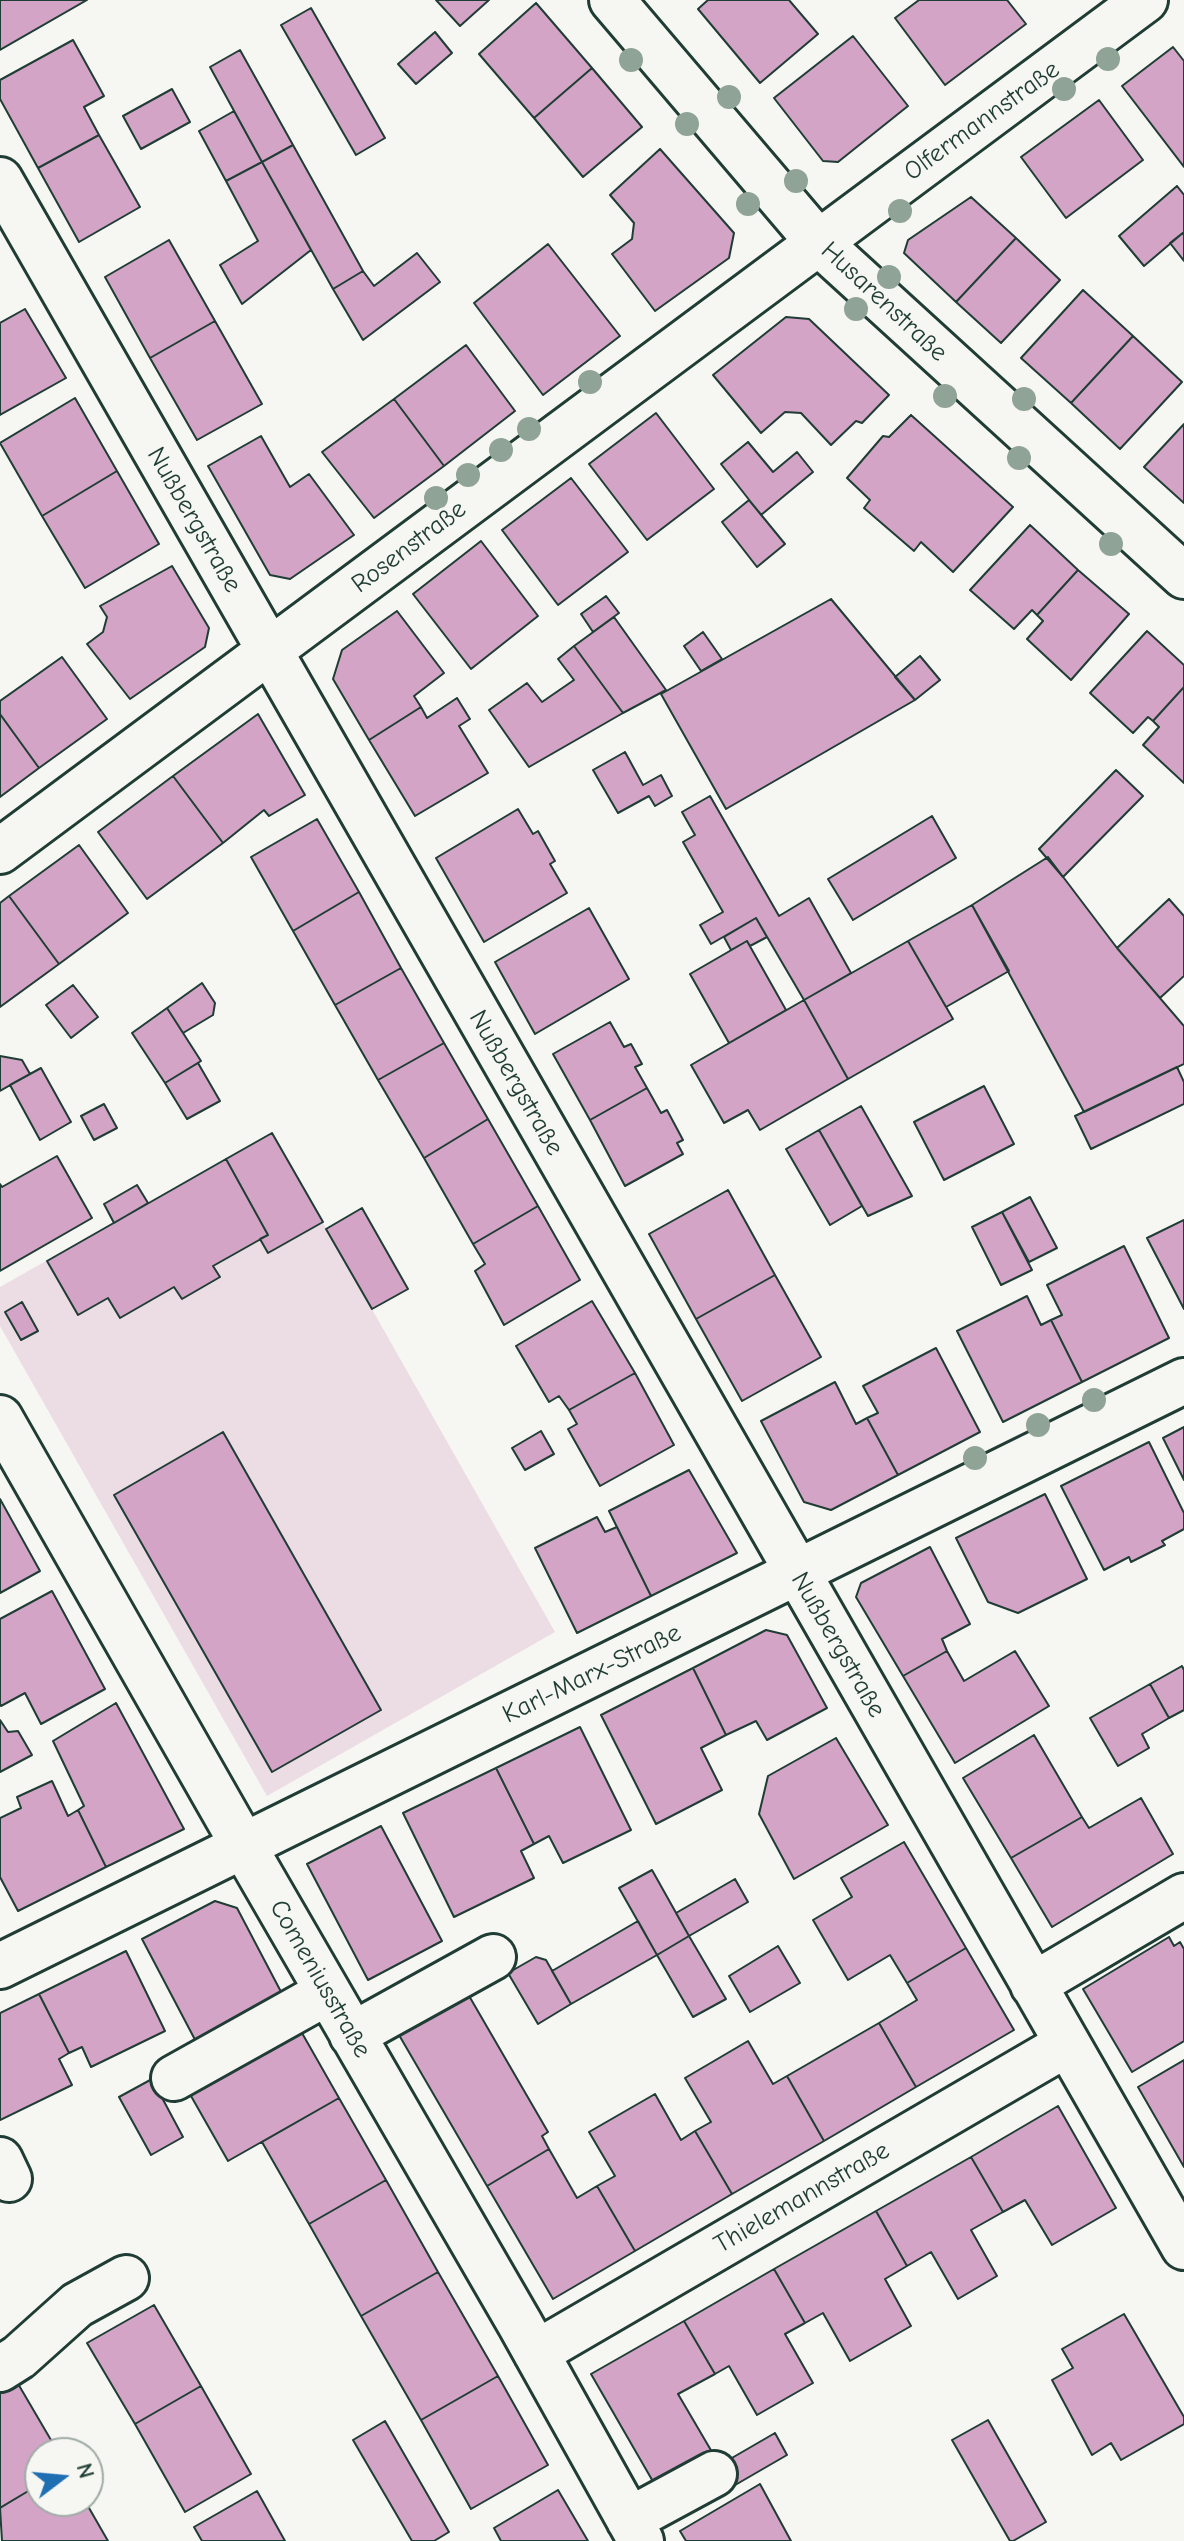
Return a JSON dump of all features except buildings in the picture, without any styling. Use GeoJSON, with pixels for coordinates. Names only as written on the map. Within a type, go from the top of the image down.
{"type":"FeatureCollection","features":[{"type":"Feature","properties":{"kind":"street","name":"Husarenstraße"},"geometry":{"type":"LineString","coordinates":[[612,0],[818,242],[1184,576]]}},
{"type":"Feature","properties":{"kind":"street","name":"Olfermannstraße"},"geometry":{"type":"LineString","coordinates":[[818,242],[1145,0]]}},
{"type":"Feature","properties":{"kind":"street","name":"Nußbergstraße"},"geometry":{"type":"LineString","coordinates":[[0,180],[1184,2247]]}},
{"type":"Feature","properties":{"kind":"street","name":"Rosenstraße"},"geometry":{"type":"LineString","coordinates":[[0,851],[818,242]]}},
{"type":"Feature","properties":{"kind":"street","name":"Karl-Marx-Straße"},"geometry":{"type":"LineString","coordinates":[[0,1966],[1184,1381]]}},
{"type":"Feature","properties":{"kind":"street","name":"Comeniusstraße"},"geometry":{"type":"LineString","coordinates":[[0,1418],[635,2530]]}},
{"type":"Feature","properties":{"kind":"street"},"geometry":{"type":"LineString","coordinates":[[1033,1985],[1184,1896]]}},
{"type":"Feature","properties":{"kind":"street"},"geometry":{"type":"LineString","coordinates":[[174,2078],[340,2012],[473,1952]]}},
{"type":"Feature","properties":{"kind":"street","name":"Thielemannstraße"},"geometry":{"type":"LineString","coordinates":[[536,2353],[1067,2044]]}},
{"type":"Feature","properties":{"kind":"street"},"geometry":{"type":"LineString","coordinates":[[0,2369],[19,2357],[77,2305],[126,2278]]}},
{"type":"Feature","properties":{"kind":"street"},"geometry":{"type":"LineString","coordinates":[[635,2530],[714,2474]]}},
{"type":"Feature","properties":{"kind":"shaded area"},"geometry":{"type":"Polygon","coordinates":[[[272,1133],[555,1632],[267,1796],[0,1326],[0,1287],[272,1133]]]}}]}
